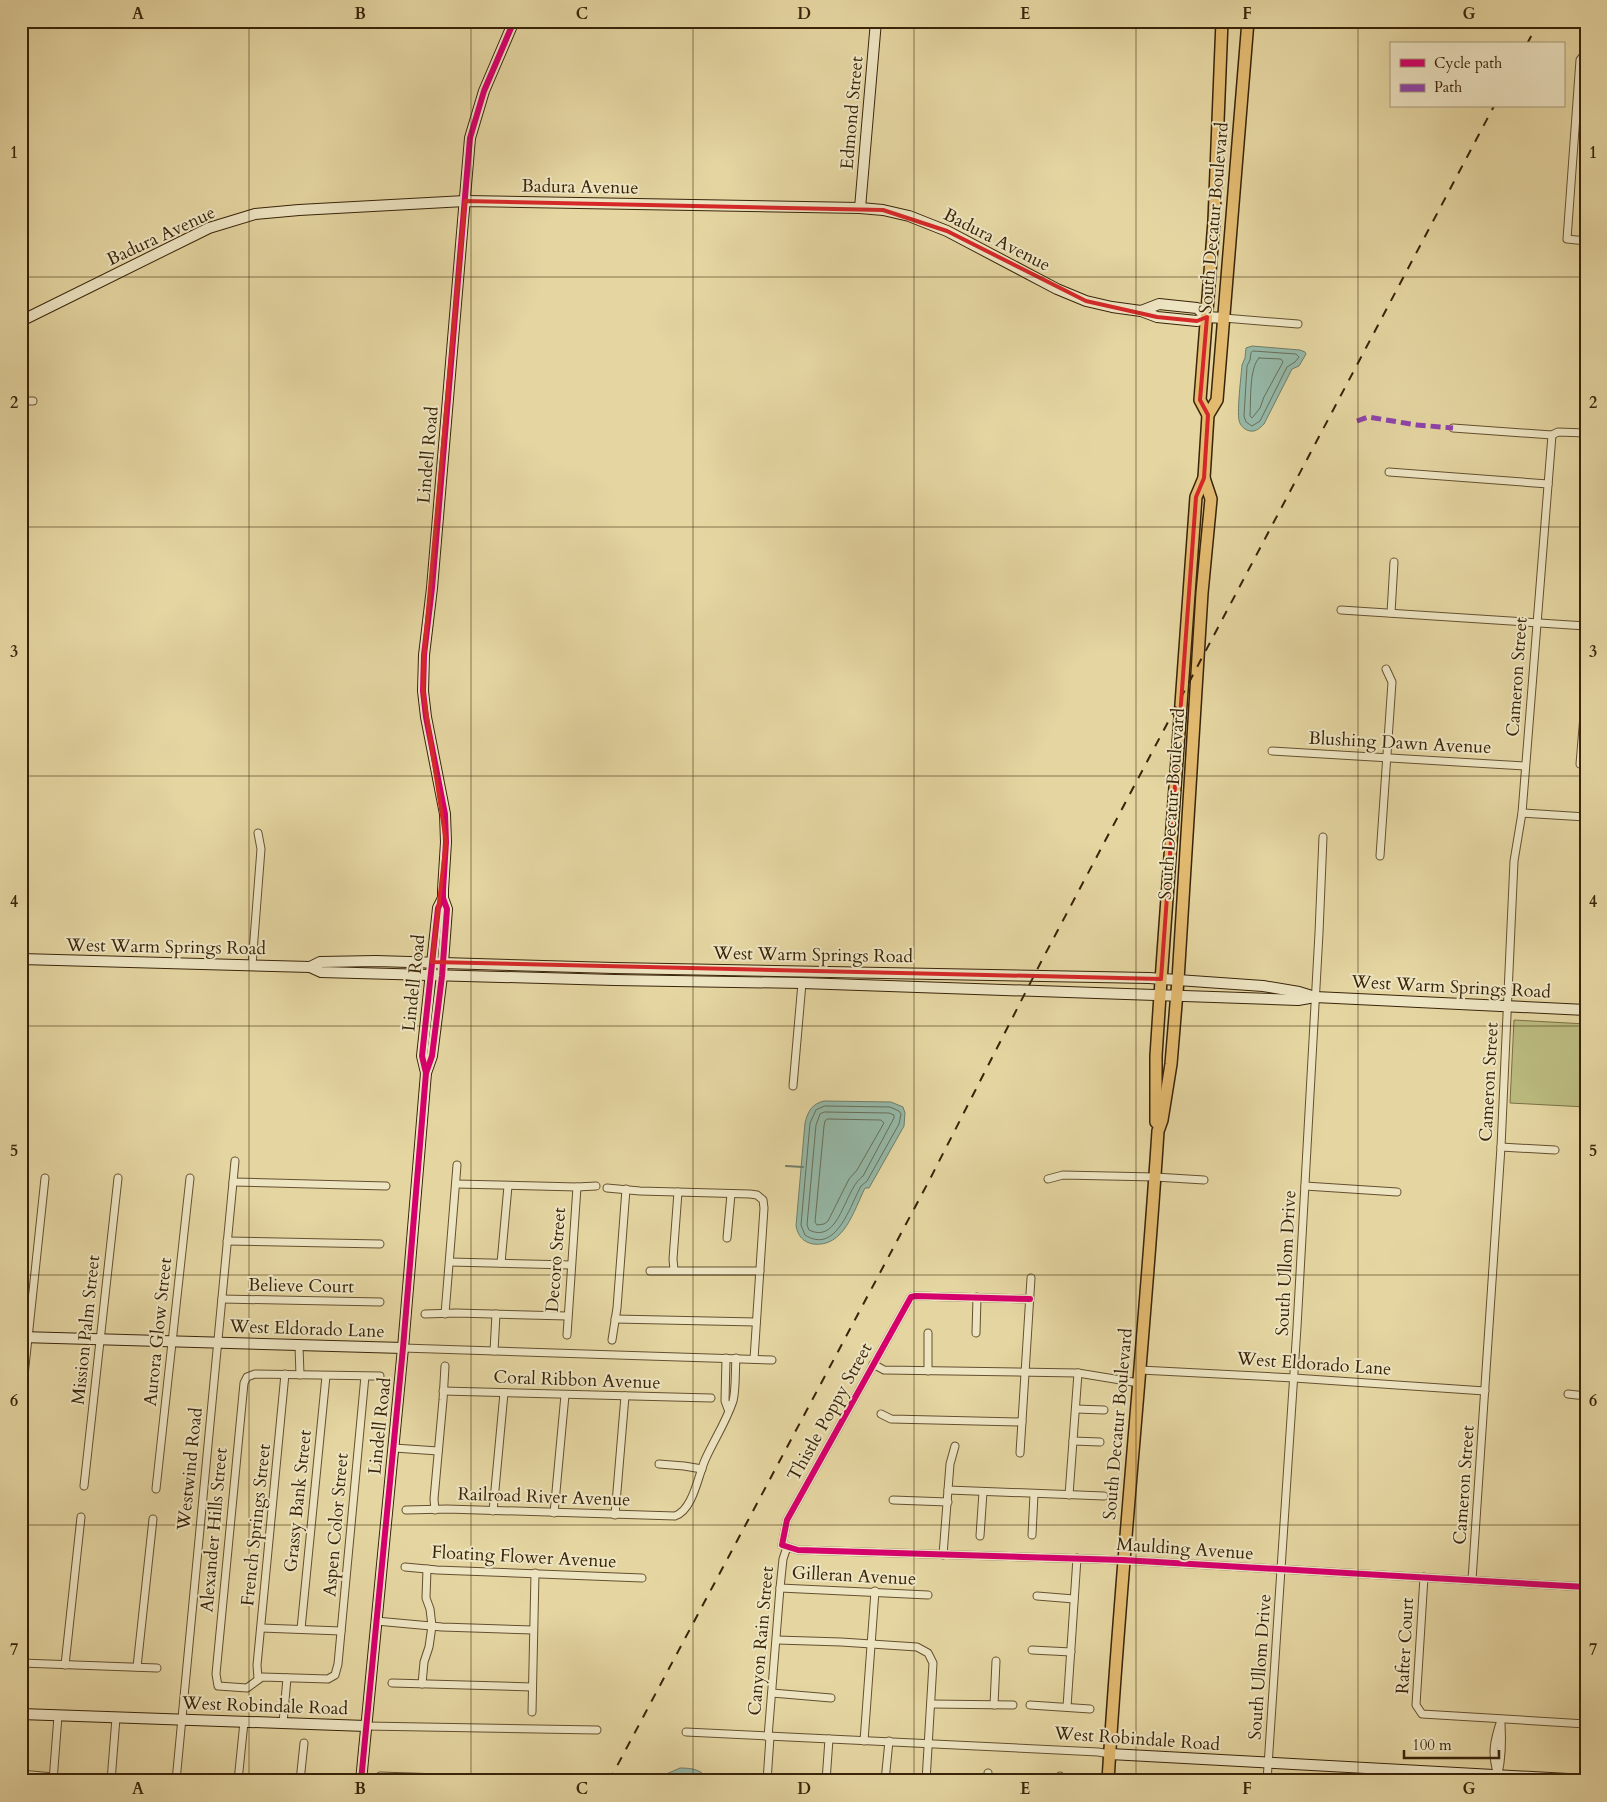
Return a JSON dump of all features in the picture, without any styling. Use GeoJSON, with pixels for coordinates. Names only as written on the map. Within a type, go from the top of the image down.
{"type":"FeatureCollection","features":[{"type":"Feature","properties":{"kind":"main road","name":"Lindell Road"},"geometry":{"type":"LineString","coordinates":[[426,1073],[422,1056],[438,908],[442,898],[446,842],[444,814],[426,717],[423,691],[424,656],[470,138],[484,91],[514,21]]}},
{"type":"Feature","properties":{"kind":"main road","name":"Edmond Street"},"geometry":{"type":"LineString","coordinates":[[860,208],[876,21]]}},
{"type":"Feature","properties":{"kind":"main road","name":"South Decatur Boulevard"},"geometry":{"type":"LineString","coordinates":[[1208,415],[1200,400],[1214,221],[1222,21]]}},
{"type":"Feature","properties":{"kind":"main road","name":"South Decatur Boulevard"},"geometry":{"type":"LineString","coordinates":[[1108,1781],[1123,1560],[1140,1382],[1155,1177],[1158,1131],[1156,1120],[1156,1066],[1160,995],[1196,497],[1204,478],[1208,415],[1217,400],[1248,21]]}},
{"type":"Feature","properties":{"kind":"main road","name":"Badura Avenue"},"geometry":{"type":"LineString","coordinates":[[21,321],[209,228],[255,214],[464,201],[860,208],[883,210],[909,216],[947,231],[1057,289],[1086,301],[1112,307],[1141,310],[1157,317],[1197,321],[1207,317],[1224,318]]}},
{"type":"Feature","properties":{"kind":"main road","name":"South Decatur Boulevard"},"geometry":{"type":"LineString","coordinates":[[1158,1131],[1162,1120],[1171,1064],[1177,996],[1202,593],[1210,499],[1204,478]]}},
{"type":"Feature","properties":{"kind":"main road","name":"Lindell Road"},"geometry":{"type":"LineString","coordinates":[[361,1781],[394,1448],[426,1073],[432,1056],[442,976],[447,909],[442,898]]}},
{"type":"Feature","properties":{"kind":"main road","name":"West Warm Springs Road"},"geometry":{"type":"LineString","coordinates":[[21,959],[310,967],[320,972],[430,976],[802,982],[1298,1000],[1315,997],[1586,1010]]}},
{"type":"Feature","properties":{"kind":"main road","name":"West Warm Springs Road"},"geometry":{"type":"LineString","coordinates":[[310,967],[320,962],[376,961],[1161,979],[1263,986],[1299,992],[1315,997]]}},
{"type":"Feature","properties":{"kind":"main road","name":"West Eldorado Lane"},"geometry":{"type":"LineString","coordinates":[[25,1337],[403,1348]]}},
{"type":"Feature","properties":{"kind":"main road","name":"West Robindale Road"},"geometry":{"type":"LineString","coordinates":[[21,1714],[366,1726]]}},
{"type":"Feature","properties":{"kind":"main road","name":"West Robindale Road"},"geometry":{"type":"LineString","coordinates":[[1110,1754],[1499,1777],[1586,1780]]}},
{"type":"Feature","properties":{"kind":"street"},"geometry":{"type":"LineString","coordinates":[[1585,52],[1580,60],[1567,239],[1586,241]]}},
{"type":"Feature","properties":{"kind":"street","name":"Badura Avenue"},"geometry":{"type":"LineString","coordinates":[[1224,318],[1298,324]]}},
{"type":"Feature","properties":{"kind":"street"},"geometry":{"type":"LineString","coordinates":[[21,401],[33,402]]}},
{"type":"Feature","properties":{"kind":"street"},"geometry":{"type":"LineString","coordinates":[[1453,428],[1552,435],[1558,432],[1586,433]]}},
{"type":"Feature","properties":{"kind":"street","name":"Cameron Street"},"geometry":{"type":"LineString","coordinates":[[1472,1580],[1501,1147],[1514,861],[1522,813],[1552,435]]}},
{"type":"Feature","properties":{"kind":"street"},"geometry":{"type":"LineString","coordinates":[[1388,472],[1548,484]]}},
{"type":"Feature","properties":{"kind":"street"},"geometry":{"type":"LineString","coordinates":[[1391,613],[1394,562]]}},
{"type":"Feature","properties":{"kind":"street"},"geometry":{"type":"LineString","coordinates":[[1341,610],[1586,626]]}},
{"type":"Feature","properties":{"kind":"street"},"geometry":{"type":"LineString","coordinates":[[1380,856],[1392,682],[1386,669]]}},
{"type":"Feature","properties":{"kind":"street"},"geometry":{"type":"LineString","coordinates":[[1580,764],[1586,691]]}},
{"type":"Feature","properties":{"kind":"street","name":"Blushing Dawn Avenue"},"geometry":{"type":"LineString","coordinates":[[1272,751],[1525,766]]}},
{"type":"Feature","properties":{"kind":"street"},"geometry":{"type":"LineString","coordinates":[[1522,813],[1586,817]]}},
{"type":"Feature","properties":{"kind":"street"},"geometry":{"type":"LineString","coordinates":[[252,965],[261,849],[258,833]]}},
{"type":"Feature","properties":{"kind":"street","name":"South Ullom Drive"},"geometry":{"type":"LineString","coordinates":[[1267,1781],[1294,1378],[1323,837]]}},
{"type":"Feature","properties":{"kind":"street"},"geometry":{"type":"LineString","coordinates":[[793,1086],[802,982]]}},
{"type":"Feature","properties":{"kind":"street"},"geometry":{"type":"LineString","coordinates":[[1501,1147],[1555,1150]]}},
{"type":"Feature","properties":{"kind":"street","name":"Westwind Road"},"geometry":{"type":"LineString","coordinates":[[176,1781],[235,1161]]}},
{"type":"Feature","properties":{"kind":"street"},"geometry":{"type":"LineString","coordinates":[[445,1314],[457,1165]]}},
{"type":"Feature","properties":{"kind":"street"},"geometry":{"type":"LineString","coordinates":[[1048,1179],[1063,1176],[1155,1177],[1204,1180]]}},
{"type":"Feature","properties":{"kind":"street"},"geometry":{"type":"LineString","coordinates":[[21,1404],[25,1337],[45,1178]]}},
{"type":"Feature","properties":{"kind":"street","name":"Mission Palm Street"},"geometry":{"type":"LineString","coordinates":[[84,1486],[118,1178]]}},
{"type":"Feature","properties":{"kind":"street","name":"Aurora Glow Street"},"geometry":{"type":"LineString","coordinates":[[156,1489],[190,1178]]}},
{"type":"Feature","properties":{"kind":"street"},"geometry":{"type":"LineString","coordinates":[[233,1182],[386,1186]]}},
{"type":"Feature","properties":{"kind":"street"},"geometry":{"type":"LineString","coordinates":[[456,1184],[577,1188],[596,1186]]}},
{"type":"Feature","properties":{"kind":"street"},"geometry":{"type":"LineString","coordinates":[[501,1263],[508,1186]]}},
{"type":"Feature","properties":{"kind":"street"},"geometry":{"type":"LineString","coordinates":[[1305,1186],[1397,1192]]}},
{"type":"Feature","properties":{"kind":"street","name":"Decoro Street"},"geometry":{"type":"LineString","coordinates":[[566,1335],[577,1188]]}},
{"type":"Feature","properties":{"kind":"street"},"geometry":{"type":"LineString","coordinates":[[607,1188],[758,1195],[763,1200],[754,1359]]}},
{"type":"Feature","properties":{"kind":"street"},"geometry":{"type":"LineString","coordinates":[[612,1340],[626,1190]]}},
{"type":"Feature","properties":{"kind":"street"},"geometry":{"type":"LineString","coordinates":[[674,1270],[673,1259],[678,1192]]}},
{"type":"Feature","properties":{"kind":"street"},"geometry":{"type":"LineString","coordinates":[[727,1238],[731,1194]]}},
{"type":"Feature","properties":{"kind":"street"},"geometry":{"type":"LineString","coordinates":[[227,1241],[380,1244]]}},
{"type":"Feature","properties":{"kind":"street"},"geometry":{"type":"LineString","coordinates":[[450,1262],[571,1265]]}},
{"type":"Feature","properties":{"kind":"street"},"geometry":{"type":"LineString","coordinates":[[650,1270],[760,1271]]}},
{"type":"Feature","properties":{"kind":"street"},"geometry":{"type":"LineString","coordinates":[[1020,1453],[1030,1278]]}},
{"type":"Feature","properties":{"kind":"street","name":"Thistle Poppy Street"},"geometry":{"type":"LineString","coordinates":[[785,1546],[788,1520],[911,1297],[976,1297]]}},
{"type":"Feature","properties":{"kind":"street"},"geometry":{"type":"LineString","coordinates":[[976,1333],[976,1297],[1030,1299]]}},
{"type":"Feature","properties":{"kind":"street","name":"Believe Court"},"geometry":{"type":"LineString","coordinates":[[222,1299],[380,1302]]}},
{"type":"Feature","properties":{"kind":"street"},"geometry":{"type":"LineString","coordinates":[[425,1314],[567,1316]]}},
{"type":"Feature","properties":{"kind":"street"},"geometry":{"type":"LineString","coordinates":[[494,1351],[496,1314]]}},
{"type":"Feature","properties":{"kind":"street"},"geometry":{"type":"LineString","coordinates":[[615,1319],[756,1322]]}},
{"type":"Feature","properties":{"kind":"street"},"geometry":{"type":"LineString","coordinates":[[928,1333],[928,1370]]}},
{"type":"Feature","properties":{"kind":"street"},"geometry":{"type":"LineString","coordinates":[[299,1346],[300,1375]]}},
{"type":"Feature","properties":{"kind":"street","name":"West Eldorado Lane"},"geometry":{"type":"LineString","coordinates":[[403,1348],[772,1360]]}},
{"type":"Feature","properties":{"kind":"street"},"geometry":{"type":"LineString","coordinates":[[726,1358],[725,1401],[728,1409]]}},
{"type":"Feature","properties":{"kind":"street"},"geometry":{"type":"LineString","coordinates":[[659,1464],[702,1469],[726,1420],[728,1409],[733,1400],[736,1358]]}},
{"type":"Feature","properties":{"kind":"street"},"geometry":{"type":"LineString","coordinates":[[873,1364],[884,1370],[1078,1373],[1140,1382]]}},
{"type":"Feature","properties":{"kind":"street"},"geometry":{"type":"LineString","coordinates":[[435,1510],[434,1499],[444,1366]]}},
{"type":"Feature","properties":{"kind":"street","name":"West Eldorado Lane"},"geometry":{"type":"LineString","coordinates":[[1140,1370],[1485,1391]]}},
{"type":"Feature","properties":{"kind":"street"},"geometry":{"type":"LineString","coordinates":[[1069,1495],[1078,1373]]}},
{"type":"Feature","properties":{"kind":"street","name":"Alexander Hills Street"},"geometry":{"type":"LineString","coordinates":[[258,1679],[247,1688],[218,1686],[216,1674],[229,1524],[244,1384],[248,1377],[255,1374],[285,1374]]}},
{"type":"Feature","properties":{"kind":"street"},"geometry":{"type":"LineString","coordinates":[[285,1374],[380,1376]]}},
{"type":"Feature","properties":{"kind":"street","name":"French Springs Street"},"geometry":{"type":"LineString","coordinates":[[258,1679],[257,1665],[285,1374]]}},
{"type":"Feature","properties":{"kind":"street","name":"Grassy Bank Street"},"geometry":{"type":"LineString","coordinates":[[301,1629],[326,1376]]}},
{"type":"Feature","properties":{"kind":"street","name":"Aspen Color Street"},"geometry":{"type":"LineString","coordinates":[[287,1678],[328,1679],[334,1676],[338,1664],[366,1376]]}},
{"type":"Feature","properties":{"kind":"street","name":"Coral Ribbon Avenue"},"geometry":{"type":"LineString","coordinates":[[443,1391],[711,1398]]}},
{"type":"Feature","properties":{"kind":"street"},"geometry":{"type":"LineString","coordinates":[[494,1511],[504,1393]]}},
{"type":"Feature","properties":{"kind":"street"},"geometry":{"type":"LineString","coordinates":[[1568,1394],[1586,1396]]}},
{"type":"Feature","properties":{"kind":"street"},"geometry":{"type":"LineString","coordinates":[[554,1513],[565,1395]]}},
{"type":"Feature","properties":{"kind":"street"},"geometry":{"type":"LineString","coordinates":[[615,1515],[625,1396]]}},
{"type":"Feature","properties":{"kind":"street"},"geometry":{"type":"LineString","coordinates":[[1076,1409],[1104,1410]]}},
{"type":"Feature","properties":{"kind":"street"},"geometry":{"type":"LineString","coordinates":[[881,1414],[892,1419],[1022,1422]]}},
{"type":"Feature","properties":{"kind":"street"},"geometry":{"type":"LineString","coordinates":[[1073,1441],[1100,1442]]}},
{"type":"Feature","properties":{"kind":"street"},"geometry":{"type":"LineString","coordinates":[[943,1555],[950,1464],[955,1446]]}},
{"type":"Feature","properties":{"kind":"street"},"geometry":{"type":"LineString","coordinates":[[394,1448],[438,1451]]}},
{"type":"Feature","properties":{"kind":"street","name":"Railroad River Avenue"},"geometry":{"type":"LineString","coordinates":[[406,1510],[675,1516],[680,1515],[687,1506],[702,1469]]}},
{"type":"Feature","properties":{"kind":"street"},"geometry":{"type":"LineString","coordinates":[[948,1490],[1104,1496]]}},
{"type":"Feature","properties":{"kind":"street"},"geometry":{"type":"LineString","coordinates":[[980,1536],[982,1492]]}},
{"type":"Feature","properties":{"kind":"street"},"geometry":{"type":"LineString","coordinates":[[1032,1535],[1034,1494]]}},
{"type":"Feature","properties":{"kind":"street"},"geometry":{"type":"LineString","coordinates":[[894,1500],[948,1502]]}},
{"type":"Feature","properties":{"kind":"street"},"geometry":{"type":"LineString","coordinates":[[65,1665],[81,1517]]}},
{"type":"Feature","properties":{"kind":"street"},"geometry":{"type":"LineString","coordinates":[[137,1667],[153,1519]]}},
{"type":"Feature","properties":{"kind":"street","name":"Maulding Avenue"},"geometry":{"type":"LineString","coordinates":[[785,1546],[798,1550],[1123,1560],[1586,1587]]}},
{"type":"Feature","properties":{"kind":"street","name":"Canyon Rain Street"},"geometry":{"type":"LineString","coordinates":[[767,1781],[776,1640],[785,1546]]}},
{"type":"Feature","properties":{"kind":"street"},"geometry":{"type":"LineString","coordinates":[[1067,1707],[1077,1558]]}},
{"type":"Feature","properties":{"kind":"street","name":"Floating Flower Avenue"},"geometry":{"type":"LineString","coordinates":[[404,1567],[642,1578]]}},
{"type":"Feature","properties":{"kind":"street"},"geometry":{"type":"LineString","coordinates":[[422,1684],[424,1662],[429,1647],[432,1626],[430,1609],[426,1598],[427,1568]]}},
{"type":"Feature","properties":{"kind":"street"},"geometry":{"type":"LineString","coordinates":[[532,1712],[534,1573]]}},
{"type":"Feature","properties":{"kind":"street","name":"Rafter Court"},"geometry":{"type":"LineString","coordinates":[[1424,1577],[1416,1705],[1422,1714],[1501,1720]]}},
{"type":"Feature","properties":{"kind":"street","name":"Gilleran Avenue"},"geometry":{"type":"LineString","coordinates":[[780,1588],[928,1595]]}},
{"type":"Feature","properties":{"kind":"street"},"geometry":{"type":"LineString","coordinates":[[864,1741],[875,1591]]}},
{"type":"Feature","properties":{"kind":"street"},"geometry":{"type":"LineString","coordinates":[[1037,1596],[1074,1599]]}},
{"type":"Feature","properties":{"kind":"street"},"geometry":{"type":"LineString","coordinates":[[376,1621],[432,1626],[533,1630]]}},
{"type":"Feature","properties":{"kind":"street"},"geometry":{"type":"LineString","coordinates":[[261,1628],[341,1631]]}},
{"type":"Feature","properties":{"kind":"street"},"geometry":{"type":"LineString","coordinates":[[776,1640],[871,1644],[917,1648],[928,1653],[934,1663],[926,1781]]}},
{"type":"Feature","properties":{"kind":"street"},"geometry":{"type":"LineString","coordinates":[[1032,1650],[1071,1652]]}},
{"type":"Feature","properties":{"kind":"street"},"geometry":{"type":"LineString","coordinates":[[994,1705],[996,1661]]}},
{"type":"Feature","properties":{"kind":"street"},"geometry":{"type":"LineString","coordinates":[[21,1663],[157,1668]]}},
{"type":"Feature","properties":{"kind":"street"},"geometry":{"type":"LineString","coordinates":[[258,1679],[262,1677],[287,1678],[282,1723]]}},
{"type":"Feature","properties":{"kind":"street"},"geometry":{"type":"LineString","coordinates":[[392,1683],[532,1687]]}},
{"type":"Feature","properties":{"kind":"street"},"geometry":{"type":"LineString","coordinates":[[772,1693],[831,1698]]}},
{"type":"Feature","properties":{"kind":"street"},"geometry":{"type":"LineString","coordinates":[[931,1704],[1013,1706]]}},
{"type":"Feature","properties":{"kind":"street"},"geometry":{"type":"LineString","coordinates":[[1030,1705],[1090,1709]]}},
{"type":"Feature","properties":{"kind":"street"},"geometry":{"type":"LineString","coordinates":[[21,1774],[53,1779],[58,1716]]}},
{"type":"Feature","properties":{"kind":"street"},"geometry":{"type":"LineString","coordinates":[[110,1781],[116,1718]]}},
{"type":"Feature","properties":{"kind":"street"},"geometry":{"type":"LineString","coordinates":[[1499,1777],[1502,1740],[1501,1720],[1586,1724]]}},
{"type":"Feature","properties":{"kind":"street"},"geometry":{"type":"LineString","coordinates":[[238,1781],[244,1722]]}},
{"type":"Feature","properties":{"kind":"street","name":"West Robindale Road"},"geometry":{"type":"LineString","coordinates":[[366,1726],[597,1730]]}},
{"type":"Feature","properties":{"kind":"street","name":"West Robindale Road"},"geometry":{"type":"LineString","coordinates":[[686,1732],[829,1740],[929,1743],[1110,1754]]}},
{"type":"Feature","properties":{"kind":"street"},"geometry":{"type":"LineString","coordinates":[[826,1781],[829,1740]]}},
{"type":"Feature","properties":{"kind":"street"},"geometry":{"type":"LineString","coordinates":[[885,1781],[888,1741]]}},
{"type":"Feature","properties":{"kind":"street"},"geometry":{"type":"LineString","coordinates":[[304,1743],[300,1779],[333,1781]]}},
{"type":"Feature","properties":{"kind":"street"},"geometry":{"type":"LineString","coordinates":[[987,1781],[988,1773]]}},
{"type":"Feature","properties":{"kind":"street"},"geometry":{"type":"LineString","coordinates":[[380,1776],[406,1779],[531,1781]]}},
{"type":"Feature","properties":{"kind":"highlighted area"},"geometry":{"type":"Polygon","coordinates":[[[465,201],[883,210],[947,231],[1086,301],[1157,317],[1197,321],[1207,317],[1200,400],[1208,415],[1204,478],[1196,497],[1161,979],[432,962],[446,842],[423,691],[424,655],[465,201]]]}},
{"type":"Feature","properties":{"kind":"green space"},"geometry":{"type":"Polygon","coordinates":[[[1514,1020],[1586,1024],[1586,1107],[1510,1103],[1514,1020]]]}},
{"type":"Feature","properties":{"kind":"water"},"geometry":{"type":"Polygon","coordinates":[[[1252,346],[1300,350],[1306,354],[1299,366],[1292,369],[1264,424],[1252,431],[1246,430],[1240,424],[1238,409],[1242,365],[1246,348],[1252,346]]]}},
{"type":"Feature","properties":{"kind":"water"},"geometry":{"type":"Polygon","coordinates":[[[824,1101],[891,1102],[903,1107],[905,1113],[904,1126],[869,1188],[865,1188],[852,1216],[840,1234],[824,1244],[813,1244],[801,1238],[796,1226],[805,1123],[811,1109],[816,1104],[824,1101]]]}},
{"type":"Feature","properties":{"kind":"water"},"geometry":{"type":"Polygon","coordinates":[[[680,1768],[700,1772],[708,1781],[657,1781],[664,1775],[680,1768]]]}},
{"type":"Feature","properties":{"kind":"waterway"},"geometry":{"type":"LineString","coordinates":[[786,1166],[803,1167]]}},
{"type":"Feature","properties":{"kind":"railway"},"geometry":{"type":"LineString","coordinates":[[1528,42],[1539,21]]}},
{"type":"Feature","properties":{"kind":"railway"},"geometry":{"type":"LineString","coordinates":[[609,1781],[930,1179],[1041,962],[1493,108]]}},
{"type":"Feature","properties":{"kind":"marked path"},"geometry":{"type":"LineString","coordinates":[[1357,421],[1368,417],[1417,425],[1453,428]]}},
{"type":"Feature","properties":{"kind":"cycle path"},"geometry":{"type":"LineString","coordinates":[[426,1073],[422,1056],[438,908],[443,898],[446,842],[445,814],[426,717],[423,691],[424,655],[432,588],[470,138],[484,91],[514,21]]}},
{"type":"Feature","properties":{"kind":"cycle path"},"geometry":{"type":"LineString","coordinates":[[361,1781],[403,1348],[426,1073],[432,1056],[442,976],[447,909],[443,898]]}},
{"type":"Feature","properties":{"kind":"cycle path"},"geometry":{"type":"LineString","coordinates":[[1030,1299],[911,1297],[787,1520],[782,1545],[798,1550],[1123,1560],[1586,1587]]}}]}
